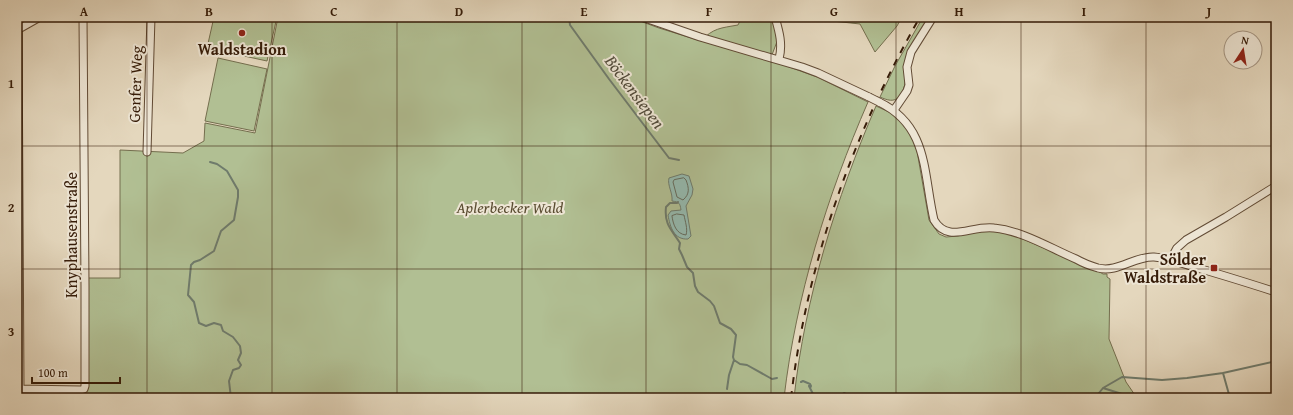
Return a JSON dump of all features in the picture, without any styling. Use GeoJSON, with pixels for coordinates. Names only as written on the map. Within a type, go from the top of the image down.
{"type":"FeatureCollection","features":[{"type":"Feature","properties":{"kind":"street"},"geometry":{"type":"LineString","coordinates":[[18,390],[18,30],[40,17]]}},
{"type":"Feature","properties":{"kind":"street","name":"Knyphausenstraße"},"geometry":{"type":"LineString","coordinates":[[18,390],[81,390],[84,389],[85,386],[83,17]]}},
{"type":"Feature","properties":{"kind":"street","name":"Genfer Weg"},"geometry":{"type":"LineString","coordinates":[[147,152],[151,17]]}},
{"type":"Feature","properties":{"kind":"street"},"geometry":{"type":"LineString","coordinates":[[642,17],[700,37],[779,59],[818,73],[894,110],[907,123],[917,140],[934,220],[941,229],[952,233],[980,227],[1007,230],[1100,269],[1113,269],[1148,257],[1170,261],[1276,292]]}},
{"type":"Feature","properties":{"kind":"street"},"geometry":{"type":"LineString","coordinates":[[775,17],[781,41],[779,59]]}},
{"type":"Feature","properties":{"kind":"street"},"geometry":{"type":"LineString","coordinates":[[894,110],[907,91],[909,85],[907,67],[911,52],[932,17]]}},
{"type":"Feature","properties":{"kind":"street"},"geometry":{"type":"LineString","coordinates":[[1170,261],[1177,248],[1186,240],[1232,214],[1276,186]]}},
{"type":"Feature","properties":{"kind":"green space","name":"Waldstadion"},"geometry":{"type":"Polygon","coordinates":[[[214,17],[277,17],[267,61],[207,48],[214,17]]]}},
{"type":"Feature","properties":{"kind":"green space","name":"Aplerbecker Wald"},"geometry":{"type":"Polygon","coordinates":[[[278,17],[629,17],[701,41],[713,31],[738,25],[742,17],[773,17],[778,39],[770,60],[817,77],[868,102],[839,174],[815,247],[796,322],[784,398],[84,398],[84,393],[87,388],[87,278],[120,278],[120,150],[183,153],[204,141],[205,123],[255,133],[278,17]]]}},
{"type":"Feature","properties":{"kind":"green space"},"geometry":{"type":"Polygon","coordinates":[[[796,17],[902,17],[897,26],[875,52],[860,24],[796,17]]]}},
{"type":"Feature","properties":{"kind":"green space"},"geometry":{"type":"Polygon","coordinates":[[[923,17],[931,17],[907,57],[905,66],[905,85],[903,91],[895,100],[888,100],[880,97],[895,66],[923,17]]]}},
{"type":"Feature","properties":{"kind":"green space"},"geometry":{"type":"Polygon","coordinates":[[[218,58],[267,69],[254,131],[205,121],[218,58]]]}},
{"type":"Feature","properties":{"kind":"green space"},"geometry":{"type":"Polygon","coordinates":[[[876,106],[891,113],[905,126],[912,136],[917,151],[929,220],[939,234],[946,237],[958,236],[985,229],[1011,234],[1103,274],[1107,274],[1107,277],[1110,279],[1109,339],[1126,382],[1137,398],[794,398],[806,323],[824,249],[835,213],[861,141],[876,106]]]}},
{"type":"Feature","properties":{"kind":"water","name":"Böckensiepen"},"geometry":{"type":"Polygon","coordinates":[[[682,174],[689,176],[693,189],[692,195],[686,206],[691,236],[688,239],[683,239],[676,235],[670,224],[668,215],[671,211],[681,210],[679,203],[672,201],[669,178],[682,174]]]}},
{"type":"Feature","properties":{"kind":"waterway","name":"Böckensiepen"},"geometry":{"type":"LineString","coordinates":[[569,17],[570,25],[669,158],[679,160]]}},
{"type":"Feature","properties":{"kind":"waterway"},"geometry":{"type":"LineString","coordinates":[[210,162],[217,164],[227,171],[238,190],[238,197],[234,220],[221,231],[214,251],[191,265],[188,295],[194,302],[199,323],[206,326],[214,323],[221,325],[223,331],[233,337],[240,346],[241,353],[238,360],[241,365],[239,368],[233,370],[229,381],[231,398]]}},
{"type":"Feature","properties":{"kind":"waterway","name":"Böckensiepen"},"geometry":{"type":"LineString","coordinates":[[678,202],[670,203],[666,207],[667,223],[680,243],[679,249],[687,267],[693,273],[695,286],[698,292],[714,306],[720,323],[731,329],[736,335],[733,357],[734,360],[740,364],[747,365],[772,379],[777,378]]}},
{"type":"Feature","properties":{"kind":"waterway"},"geometry":{"type":"LineString","coordinates":[[727,389],[729,375],[734,360]]}},
{"type":"Feature","properties":{"kind":"waterway"},"geometry":{"type":"LineString","coordinates":[[1223,373],[1276,361]]}},
{"type":"Feature","properties":{"kind":"waterway"},"geometry":{"type":"LineString","coordinates":[[1103,388],[1122,377],[1162,380],[1223,373],[1230,398]]}},
{"type":"Feature","properties":{"kind":"waterway","name":"Böckensiepen"},"geometry":{"type":"LineString","coordinates":[[801,382],[803,381],[810,384],[810,388]]}},
{"type":"Feature","properties":{"kind":"waterway","name":"Böckensiepen"},"geometry":{"type":"LineString","coordinates":[[809,386],[813,394],[813,398]]}},
{"type":"Feature","properties":{"kind":"waterway","name":"Böckensiepen"},"geometry":{"type":"LineString","coordinates":[[1095,398],[1103,388],[1122,394],[1127,398]]}},
{"type":"Feature","properties":{"kind":"waterway","name":"Böckensiepen"},"geometry":{"type":"LineString","coordinates":[[839,398],[844,393],[854,398]]}},
{"type":"Feature","properties":{"kind":"railway"},"geometry":{"type":"LineString","coordinates":[[791,398],[798,347],[808,298],[836,201],[873,108],[920,17]]}},
{"type":"Feature","properties":{"kind":"place","name":"Waldstadion"},"geometry":{"type":"Point","coordinates":[242,33]}},
{"type":"Feature","properties":{"kind":"place","name":"Sölder Waldstraße"},"geometry":{"type":"Point","coordinates":[1214,268]}}]}
